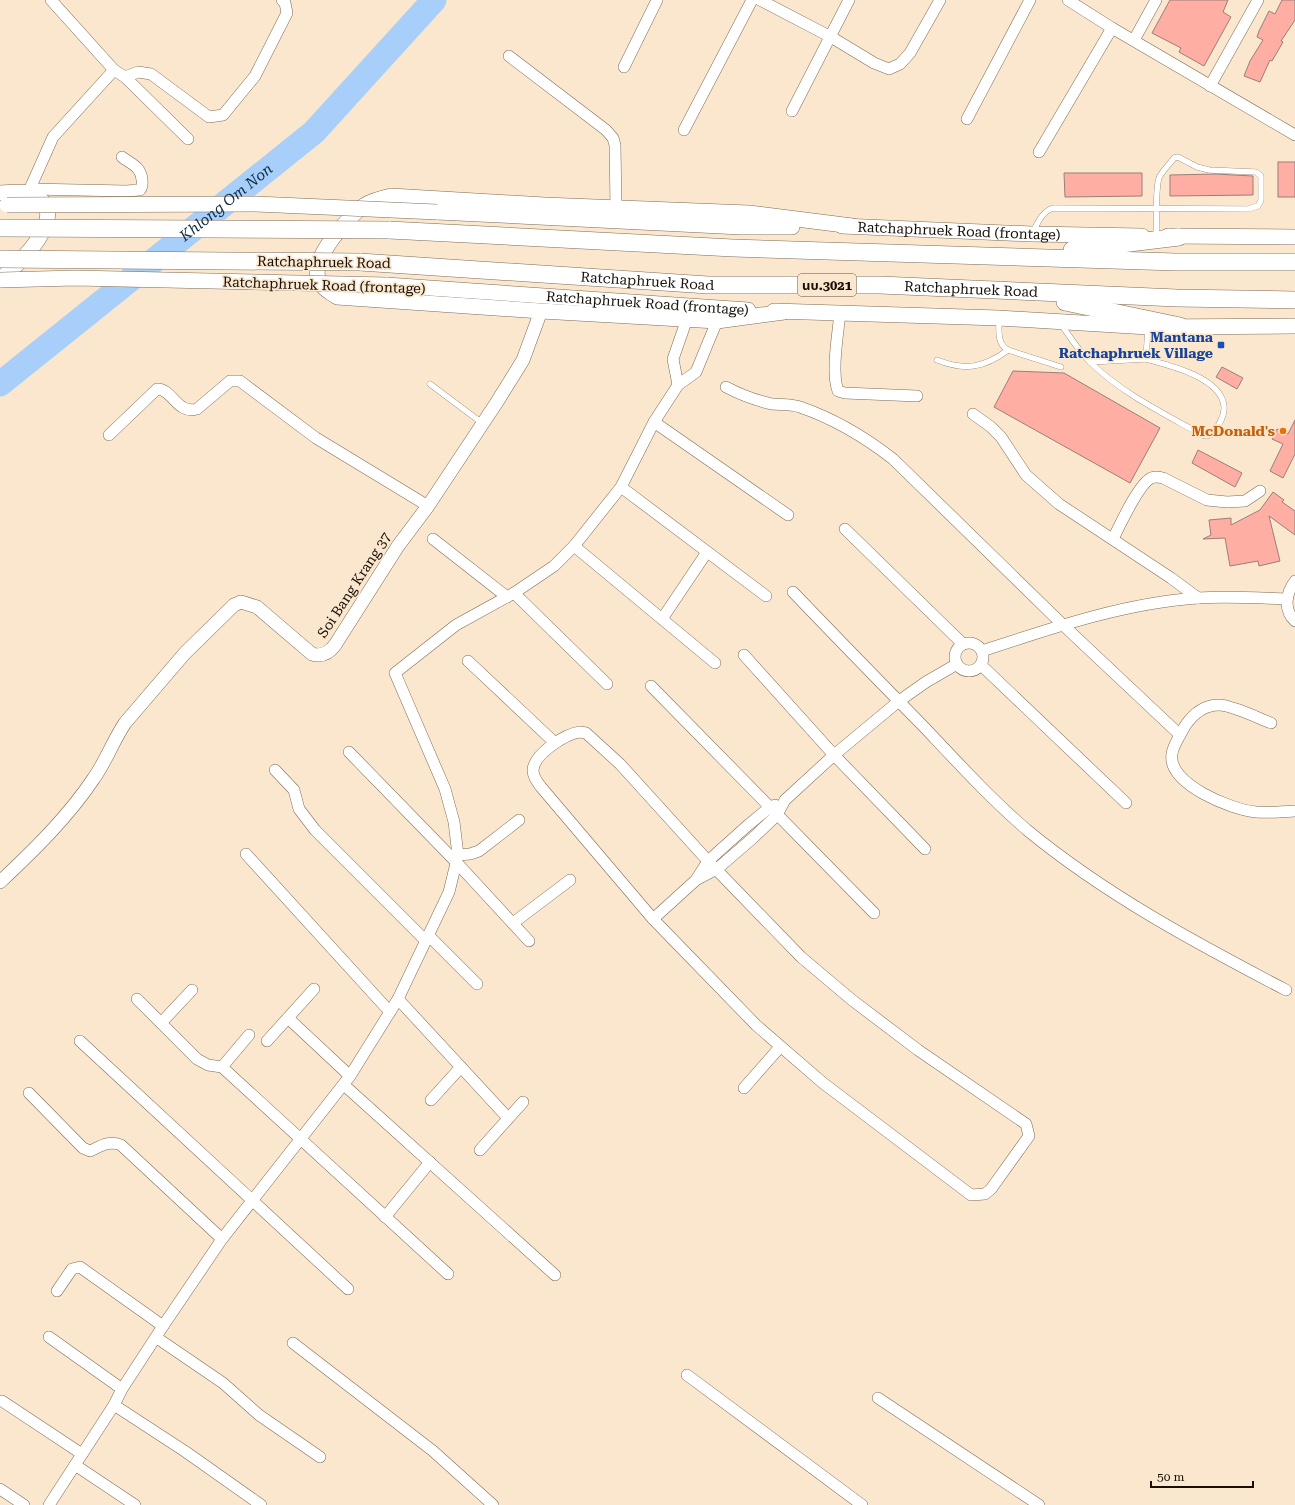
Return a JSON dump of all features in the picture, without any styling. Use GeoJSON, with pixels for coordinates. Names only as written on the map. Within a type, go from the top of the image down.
{"type":"FeatureCollection","features":[{"type":"Feature","properties":{"kind":"main road"},"geometry":{"type":"LineString","coordinates":[[0,279],[9,272],[35,245],[43,232],[48,218],[48,209],[44,200],[29,191],[2,201]]}},
{"type":"Feature","properties":{"kind":"main road"},"geometry":{"type":"LineString","coordinates":[[784,312],[717,321],[338,297],[326,290],[318,280],[317,269],[321,256],[331,242],[364,206],[374,200],[391,196],[616,208],[749,213],[852,226]]}},
{"type":"Feature","properties":{"kind":"main road","name":"Ratchaphruek Road (frontage)"},"geometry":{"type":"LineString","coordinates":[[2,201],[256,204],[742,227],[852,226],[1032,234],[1179,237],[1295,237]]}},
{"type":"Feature","properties":{"kind":"main road"},"geometry":{"type":"LineString","coordinates":[[0,228],[389,230],[733,248],[1176,262],[1295,262]]}},
{"type":"Feature","properties":{"kind":"main road"},"geometry":{"type":"LineString","coordinates":[[1018,257],[1179,237]]}},
{"type":"Feature","properties":{"kind":"main road","name":"Ratchaphruek Road"},"geometry":{"type":"LineString","coordinates":[[0,260],[360,262],[708,284],[880,285],[1178,298],[1295,300]]}},
{"type":"Feature","properties":{"kind":"main road","name":"Ratchaphruek Road (frontage)"},"geometry":{"type":"LineString","coordinates":[[0,279],[74,278],[386,285],[784,312],[999,318],[1148,327],[1295,326]]}},
{"type":"Feature","properties":{"kind":"main road"},"geometry":{"type":"LineString","coordinates":[[1017,291],[1180,326]]}},
{"type":"Feature","properties":{"kind":"street"},"geometry":{"type":"LineString","coordinates":[[51,0],[114,70],[125,77],[188,139]]}},
{"type":"Feature","properties":{"kind":"street"},"geometry":{"type":"LineString","coordinates":[[624,67],[657,0]]}},
{"type":"Feature","properties":{"kind":"street"},"geometry":{"type":"LineString","coordinates":[[760,0],[831,37],[874,63],[889,69],[900,64],[910,53],[940,0]]}},
{"type":"Feature","properties":{"kind":"street"},"geometry":{"type":"LineString","coordinates":[[792,111],[849,0]]}},
{"type":"Feature","properties":{"kind":"street"},"geometry":{"type":"LineString","coordinates":[[967,119],[1030,0]]}},
{"type":"Feature","properties":{"kind":"street"},"geometry":{"type":"LineString","coordinates":[[1068,0],[1112,28],[1291,133],[1295,144]]}},
{"type":"Feature","properties":{"kind":"street"},"geometry":{"type":"LineString","coordinates":[[1134,40],[1156,0]]}},
{"type":"Feature","properties":{"kind":"street"},"geometry":{"type":"LineString","coordinates":[[1210,86],[1258,0]]}},
{"type":"Feature","properties":{"kind":"street"},"geometry":{"type":"LineString","coordinates":[[125,77],[138,72],[151,74],[209,117],[223,115],[255,76],[287,13],[284,1]]}},
{"type":"Feature","properties":{"kind":"street"},"geometry":{"type":"LineString","coordinates":[[684,130],[747,2]]}},
{"type":"Feature","properties":{"kind":"street"},"geometry":{"type":"LineString","coordinates":[[1039,152],[1112,28]]}},
{"type":"Feature","properties":{"kind":"street"},"geometry":{"type":"LineString","coordinates":[[509,56],[606,130],[613,138],[616,151],[616,208]]}},
{"type":"Feature","properties":{"kind":"street"},"geometry":{"type":"LineString","coordinates":[[114,70],[53,137],[29,191],[140,190],[142,188],[142,178],[138,169],[122,157]]}},
{"type":"Feature","properties":{"kind":"street","name":"Soi Bang Krang 37"},"geometry":{"type":"LineString","coordinates":[[0,882],[61,822],[97,774],[125,723],[186,654],[234,605],[241,602],[257,607],[312,654],[322,655],[330,652],[398,546],[428,506],[483,424],[523,360],[541,311]]}},
{"type":"Feature","properties":{"kind":"street"},"geometry":{"type":"LineString","coordinates":[[840,313],[835,372],[835,383],[838,391],[846,393],[917,396]]}},
{"type":"Feature","properties":{"kind":"street"},"geometry":{"type":"LineString","coordinates":[[678,385],[673,359],[687,319]]}},
{"type":"Feature","properties":{"kind":"street"},"geometry":{"type":"LineString","coordinates":[[49,1505],[114,1405],[122,1389],[222,1239],[347,1080],[398,999],[450,892],[457,859],[454,822],[444,789],[395,673],[456,625],[510,595],[554,566],[574,546],[621,487],[654,422],[678,385],[696,372],[717,321]]}},
{"type":"Feature","properties":{"kind":"street"},"geometry":{"type":"LineString","coordinates":[[109,435],[157,389],[161,389],[166,392],[186,410],[192,411],[197,409],[230,381],[240,381],[316,438],[428,506]]}},
{"type":"Feature","properties":{"kind":"street"},"geometry":{"type":"LineString","coordinates":[[726,387],[747,398],[773,404],[798,406],[821,416],[872,443],[893,458],[1062,624],[1180,735]]}},
{"type":"Feature","properties":{"kind":"street"},"geometry":{"type":"LineString","coordinates":[[973,414],[1002,437],[1026,475],[1059,504],[1113,539],[1198,598]]}},
{"type":"Feature","properties":{"kind":"street"},"geometry":{"type":"LineString","coordinates":[[654,422],[788,515]]}},
{"type":"Feature","properties":{"kind":"street"},"geometry":{"type":"LineString","coordinates":[[1113,539],[1140,488],[1151,478],[1163,478],[1207,500],[1227,502],[1245,501],[1260,491]]}},
{"type":"Feature","properties":{"kind":"street"},"geometry":{"type":"LineString","coordinates":[[621,487],[766,596]]}},
{"type":"Feature","properties":{"kind":"street"},"geometry":{"type":"LineString","coordinates":[[845,529],[963,644]]}},
{"type":"Feature","properties":{"kind":"street"},"geometry":{"type":"LineString","coordinates":[[433,539],[510,595],[607,684]]}},
{"type":"Feature","properties":{"kind":"street"},"geometry":{"type":"LineString","coordinates":[[574,546],[715,663]]}},
{"type":"Feature","properties":{"kind":"street"},"geometry":{"type":"LineString","coordinates":[[662,619],[707,552]]}},
{"type":"Feature","properties":{"kind":"street"},"geometry":{"type":"LineString","coordinates":[[1295,582],[1289,591],[1287,599],[1288,609],[1295,622]]}},
{"type":"Feature","properties":{"kind":"street"},"geometry":{"type":"LineString","coordinates":[[793,592],[972,778],[1026,829],[1074,866],[1124,900],[1192,941],[1286,990]]}},
{"type":"Feature","properties":{"kind":"street"},"geometry":{"type":"LineString","coordinates":[[982,651],[1062,624],[1155,603],[1198,598],[1287,599]]}},
{"type":"Feature","properties":{"kind":"street"},"geometry":{"type":"LineString","coordinates":[[973,643],[982,651],[984,656],[981,665],[970,672],[962,670],[955,660],[955,653],[963,644],[973,643]]}},
{"type":"Feature","properties":{"kind":"street"},"geometry":{"type":"LineString","coordinates":[[744,655],[834,755],[925,849]]}},
{"type":"Feature","properties":{"kind":"street"},"geometry":{"type":"LineString","coordinates":[[468,661],[554,742]]}},
{"type":"Feature","properties":{"kind":"street"},"geometry":{"type":"LineString","coordinates":[[653,919],[696,880],[717,869],[754,837],[773,811],[834,755],[899,701],[926,682],[957,664]]}},
{"type":"Feature","properties":{"kind":"street"},"geometry":{"type":"LineString","coordinates":[[981,665],[1126,802]]}},
{"type":"Feature","properties":{"kind":"street"},"geometry":{"type":"LineString","coordinates":[[651,686],[874,913]]}},
{"type":"Feature","properties":{"kind":"street"},"geometry":{"type":"LineString","coordinates":[[1271,723],[1230,707],[1220,705],[1206,707],[1192,715],[1180,735],[1172,754],[1174,765],[1182,779],[1197,790],[1228,805],[1254,812],[1295,811]]}},
{"type":"Feature","properties":{"kind":"street"},"geometry":{"type":"LineString","coordinates":[[572,732],[586,733],[620,764],[708,861],[801,957],[852,1000],[918,1050],[1026,1124],[1029,1136],[991,1189],[985,1194],[971,1195],[823,1083],[756,1025],[653,919],[536,780],[533,768],[536,762],[554,742],[572,732]]}},
{"type":"Feature","properties":{"kind":"street"},"geometry":{"type":"LineString","coordinates":[[349,752],[457,859],[529,941]]}},
{"type":"Feature","properties":{"kind":"street"},"geometry":{"type":"LineString","coordinates":[[275,770],[294,790],[299,809],[315,830],[477,984]]}},
{"type":"Feature","properties":{"kind":"street"},"geometry":{"type":"LineString","coordinates":[[696,880],[708,861],[747,826],[773,811]]}},
{"type":"Feature","properties":{"kind":"street"},"geometry":{"type":"LineString","coordinates":[[457,859],[479,851],[519,820]]}},
{"type":"Feature","properties":{"kind":"street"},"geometry":{"type":"LineString","coordinates":[[246,854],[390,1012]]}},
{"type":"Feature","properties":{"kind":"street"},"geometry":{"type":"LineString","coordinates":[[513,923],[570,880]]}},
{"type":"Feature","properties":{"kind":"street"},"geometry":{"type":"LineString","coordinates":[[267,1040],[314,989]]}},
{"type":"Feature","properties":{"kind":"street"},"geometry":{"type":"LineString","coordinates":[[161,1024],[192,990]]}},
{"type":"Feature","properties":{"kind":"street"},"geometry":{"type":"LineString","coordinates":[[137,999],[197,1059],[208,1065],[222,1067],[448,1274]]}},
{"type":"Feature","properties":{"kind":"street"},"geometry":{"type":"LineString","coordinates":[[398,999],[508,1118]]}},
{"type":"Feature","properties":{"kind":"street"},"geometry":{"type":"LineString","coordinates":[[288,1018],[347,1080],[430,1162],[555,1275]]}},
{"type":"Feature","properties":{"kind":"street"},"geometry":{"type":"LineString","coordinates":[[222,1067],[249,1035]]}},
{"type":"Feature","properties":{"kind":"street"},"geometry":{"type":"LineString","coordinates":[[80,1041],[251,1201],[348,1289]]}},
{"type":"Feature","properties":{"kind":"street"},"geometry":{"type":"LineString","coordinates":[[744,1088],[780,1046]]}},
{"type":"Feature","properties":{"kind":"street"},"geometry":{"type":"LineString","coordinates":[[431,1100],[461,1067]]}},
{"type":"Feature","properties":{"kind":"street"},"geometry":{"type":"LineString","coordinates":[[29,1093],[83,1148],[90,1151],[114,1142],[121,1145],[222,1239]]}},
{"type":"Feature","properties":{"kind":"street"},"geometry":{"type":"LineString","coordinates":[[480,1150],[523,1102]]}},
{"type":"Feature","properties":{"kind":"street"},"geometry":{"type":"LineString","coordinates":[[385,1217],[430,1162]]}},
{"type":"Feature","properties":{"kind":"street"},"geometry":{"type":"LineString","coordinates":[[56,1291],[72,1268],[80,1267],[163,1326]]}},
{"type":"Feature","properties":{"kind":"street"},"geometry":{"type":"LineString","coordinates":[[49,1337],[122,1389]]}},
{"type":"Feature","properties":{"kind":"street"},"geometry":{"type":"LineString","coordinates":[[157,1338],[223,1383],[259,1415],[320,1457]]}},
{"type":"Feature","properties":{"kind":"street"},"geometry":{"type":"LineString","coordinates":[[294,1343],[433,1451],[493,1505]]}},
{"type":"Feature","properties":{"kind":"street"},"geometry":{"type":"LineString","coordinates":[[687,1375],[862,1505]]}},
{"type":"Feature","properties":{"kind":"street"},"geometry":{"type":"LineString","coordinates":[[878,1398],[1039,1505]]}},
{"type":"Feature","properties":{"kind":"street"},"geometry":{"type":"LineString","coordinates":[[2,1401],[82,1454]]}},
{"type":"Feature","properties":{"kind":"street"},"geometry":{"type":"LineString","coordinates":[[114,1405],[262,1505]]}},
{"type":"Feature","properties":{"kind":"street"},"geometry":{"type":"LineString","coordinates":[[75,1466],[135,1505]]}},
{"type":"Feature","properties":{"kind":"street"},"geometry":{"type":"LineString","coordinates":[[0,1489],[24,1505]]}},
{"type":"Feature","properties":{"kind":"lane"},"geometry":{"type":"LineString","coordinates":[[1032,234],[1042,214],[1053,208],[1156,209],[1253,208],[1258,206],[1261,200],[1261,176],[1256,172],[1209,170],[1197,167],[1178,157],[1174,158],[1160,178],[1156,209],[1156,236]]}},
{"type":"Feature","properties":{"kind":"lane"},"geometry":{"type":"LineString","coordinates":[[999,318],[999,337],[1004,348],[1061,367]]}},
{"type":"Feature","properties":{"kind":"lane"},"geometry":{"type":"LineString","coordinates":[[1059,322],[1090,362],[1123,390],[1202,435],[1207,436],[1213,434],[1223,414],[1224,406],[1217,391],[1196,376],[1174,367],[1146,359],[1090,362]]}},
{"type":"Feature","properties":{"kind":"lane"},"geometry":{"type":"LineString","coordinates":[[1146,359],[1148,327]]}},
{"type":"Feature","properties":{"kind":"lane"},"geometry":{"type":"LineString","coordinates":[[937,360],[952,366],[968,368],[998,358],[1008,350]]}},
{"type":"Feature","properties":{"kind":"lane"},"geometry":{"type":"LineString","coordinates":[[430,384],[483,424]]}},
{"type":"Feature","properties":{"kind":"building"},"geometry":{"type":"Polygon","coordinates":[[[1170,0],[1228,0],[1223,12],[1231,17],[1204,66],[1179,52],[1181,48],[1152,33],[1170,0]]]}},
{"type":"Feature","properties":{"kind":"building"},"geometry":{"type":"Polygon","coordinates":[[[1282,0],[1295,0],[1295,20],[1281,41],[1283,42],[1272,61],[1270,60],[1260,82],[1244,76],[1250,61],[1263,40],[1257,37],[1269,11],[1275,14],[1282,0]]]}},
{"type":"Feature","properties":{"kind":"building"},"geometry":{"type":"Polygon","coordinates":[[[1278,162],[1295,162],[1295,197],[1278,197],[1278,162]]]}},
{"type":"Feature","properties":{"kind":"building"},"geometry":{"type":"Polygon","coordinates":[[[1064,173],[1142,173],[1142,196],[1065,197],[1064,173]]]}},
{"type":"Feature","properties":{"kind":"building"},"geometry":{"type":"Polygon","coordinates":[[[1215,174],[1253,176],[1253,195],[1170,196],[1170,175],[1215,174]]]}},
{"type":"Feature","properties":{"kind":"building"},"geometry":{"type":"Polygon","coordinates":[[[1222,367],[1243,378],[1237,389],[1216,377],[1222,367]]]}},
{"type":"Feature","properties":{"kind":"building"},"geometry":{"type":"Polygon","coordinates":[[[1013,371],[1064,373],[1160,428],[1130,483],[994,407],[1013,371]]]}},
{"type":"Feature","properties":{"kind":"building"},"geometry":{"type":"Polygon","coordinates":[[[1295,420],[1295,454],[1283,478],[1270,471],[1283,444],[1272,439],[1277,429],[1288,434],[1295,420]]]}},
{"type":"Feature","properties":{"kind":"building"},"geometry":{"type":"Polygon","coordinates":[[[1198,450],[1242,473],[1235,487],[1192,463],[1198,450]]]}},
{"type":"Feature","properties":{"kind":"building"},"geometry":{"type":"Polygon","coordinates":[[[1273,492],[1284,500],[1282,502],[1295,511],[1295,535],[1269,516],[1280,561],[1259,566],[1258,561],[1230,566],[1225,538],[1203,539],[1211,535],[1209,520],[1231,518],[1231,525],[1260,510],[1273,492]]]}},
{"type":"Feature","properties":{"kind":"waterway","name":"Khlong Om Non"},"geometry":{"type":"LineString","coordinates":[[0,384],[314,132],[434,0]]}},
{"type":"Feature","properties":{"kind":"place","name":"Mantana Ratchaphruek Village"},"geometry":{"type":"Point","coordinates":[1221,345]}},
{"type":"Feature","properties":{"kind":"place","name":"McDonald's"},"geometry":{"type":"Point","coordinates":[1283,431]}}]}
